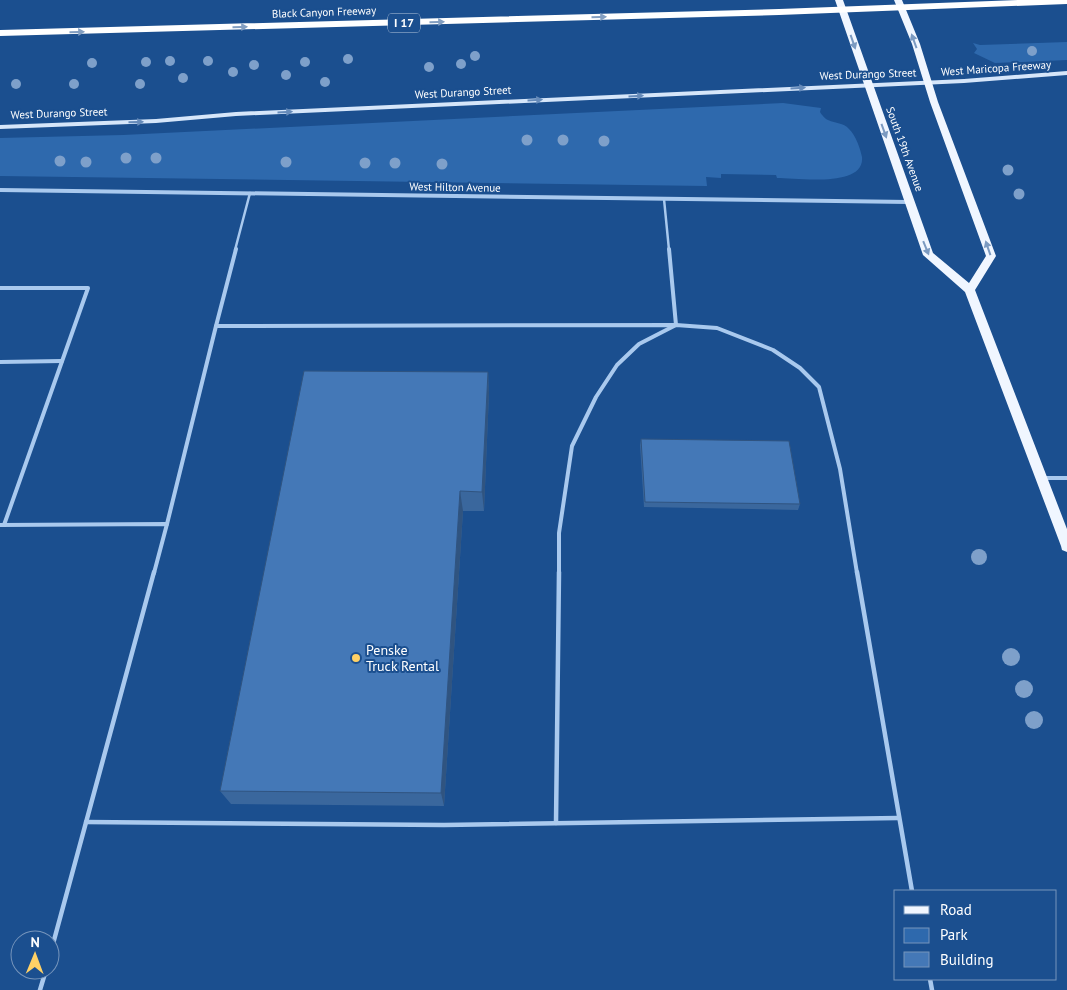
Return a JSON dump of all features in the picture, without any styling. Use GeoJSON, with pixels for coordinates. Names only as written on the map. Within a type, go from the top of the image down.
{"type":"FeatureCollection","features":[{"type":"Feature","properties":{"kind":"highway","name":"Black Canyon Freeway"},"geometry":{"type":"LineString","coordinates":[[0,33],[779,12],[1067,1]]}},
{"type":"Feature","properties":{"kind":"main road","name":"South 19th Avenue"},"geometry":{"type":"LineString","coordinates":[[838,0],[928,255],[970,290],[1067,546]]}},
{"type":"Feature","properties":{"kind":"main road"},"geometry":{"type":"LineString","coordinates":[[898,0],[916,44],[927,82],[991,256],[970,290]]}},
{"type":"Feature","properties":{"kind":"main road","name":"West Maricopa Freeway"},"geometry":{"type":"LineString","coordinates":[[927,82],[1067,73]]}},
{"type":"Feature","properties":{"kind":"main road","name":"West Durango Street"},"geometry":{"type":"LineString","coordinates":[[0,126],[156,121],[236,114],[927,82]]}},
{"type":"Feature","properties":{"kind":"street","name":"West Hilton Avenue"},"geometry":{"type":"LineString","coordinates":[[0,190],[909,202]]}},
{"type":"Feature","properties":{"kind":"lane"},"geometry":{"type":"LineString","coordinates":[[57,930],[167,524],[250,194]]}},
{"type":"Feature","properties":{"kind":"lane"},"geometry":{"type":"LineString","coordinates":[[664,199],[676,325]]}},
{"type":"Feature","properties":{"kind":"lane"},"geometry":{"type":"LineString","coordinates":[[0,288],[88,288],[2,525],[167,524]]}},
{"type":"Feature","properties":{"kind":"lane"},"geometry":{"type":"LineString","coordinates":[[216,326],[676,325],[717,328],[773,350],[800,368],[819,387],[840,469],[898,818],[912,890]]}},
{"type":"Feature","properties":{"kind":"lane"},"geometry":{"type":"LineString","coordinates":[[556,823],[559,534],[572,446],[596,397],[617,364],[639,344],[676,325]]}},
{"type":"Feature","properties":{"kind":"lane"},"geometry":{"type":"LineString","coordinates":[[0,362],[62,361]]}},
{"type":"Feature","properties":{"kind":"lane"},"geometry":{"type":"LineString","coordinates":[[1041,478],[1067,478]]}},
{"type":"Feature","properties":{"kind":"lane"},"geometry":{"type":"LineString","coordinates":[[86,822],[444,825],[898,818]]}},
{"type":"Feature","properties":{"kind":"green space"},"geometry":{"type":"Polygon","coordinates":[[[1067,42],[1067,60],[995,63],[974,53],[977,49],[973,43],[980,45],[1067,42]]]}},
{"type":"Feature","properties":{"kind":"green space"},"geometry":{"type":"Polygon","coordinates":[[[783,103],[821,108],[820,112],[826,119],[847,127],[854,135],[859,146],[862,157],[860,167],[853,173],[842,177],[813,180],[777,178],[776,175],[721,174],[721,178],[706,177],[707,186],[0,176],[0,138],[123,135],[783,103]]]}},
{"type":"Feature","properties":{"kind":"building","name":"Penske Truck Rental"},"geometry":{"type":"Polygon","coordinates":[[[304,371],[488,372],[482,492],[460,491],[441,793],[220,791],[304,371]]]}},
{"type":"Feature","properties":{"kind":"building"},"geometry":{"type":"Polygon","coordinates":[[[641,439],[789,441],[800,504],[645,502],[641,439]]]}},
{"type":"Feature","properties":{"kind":"place","name":"Penske Truck Rental"},"geometry":{"type":"Point","coordinates":[356,658]}}]}
